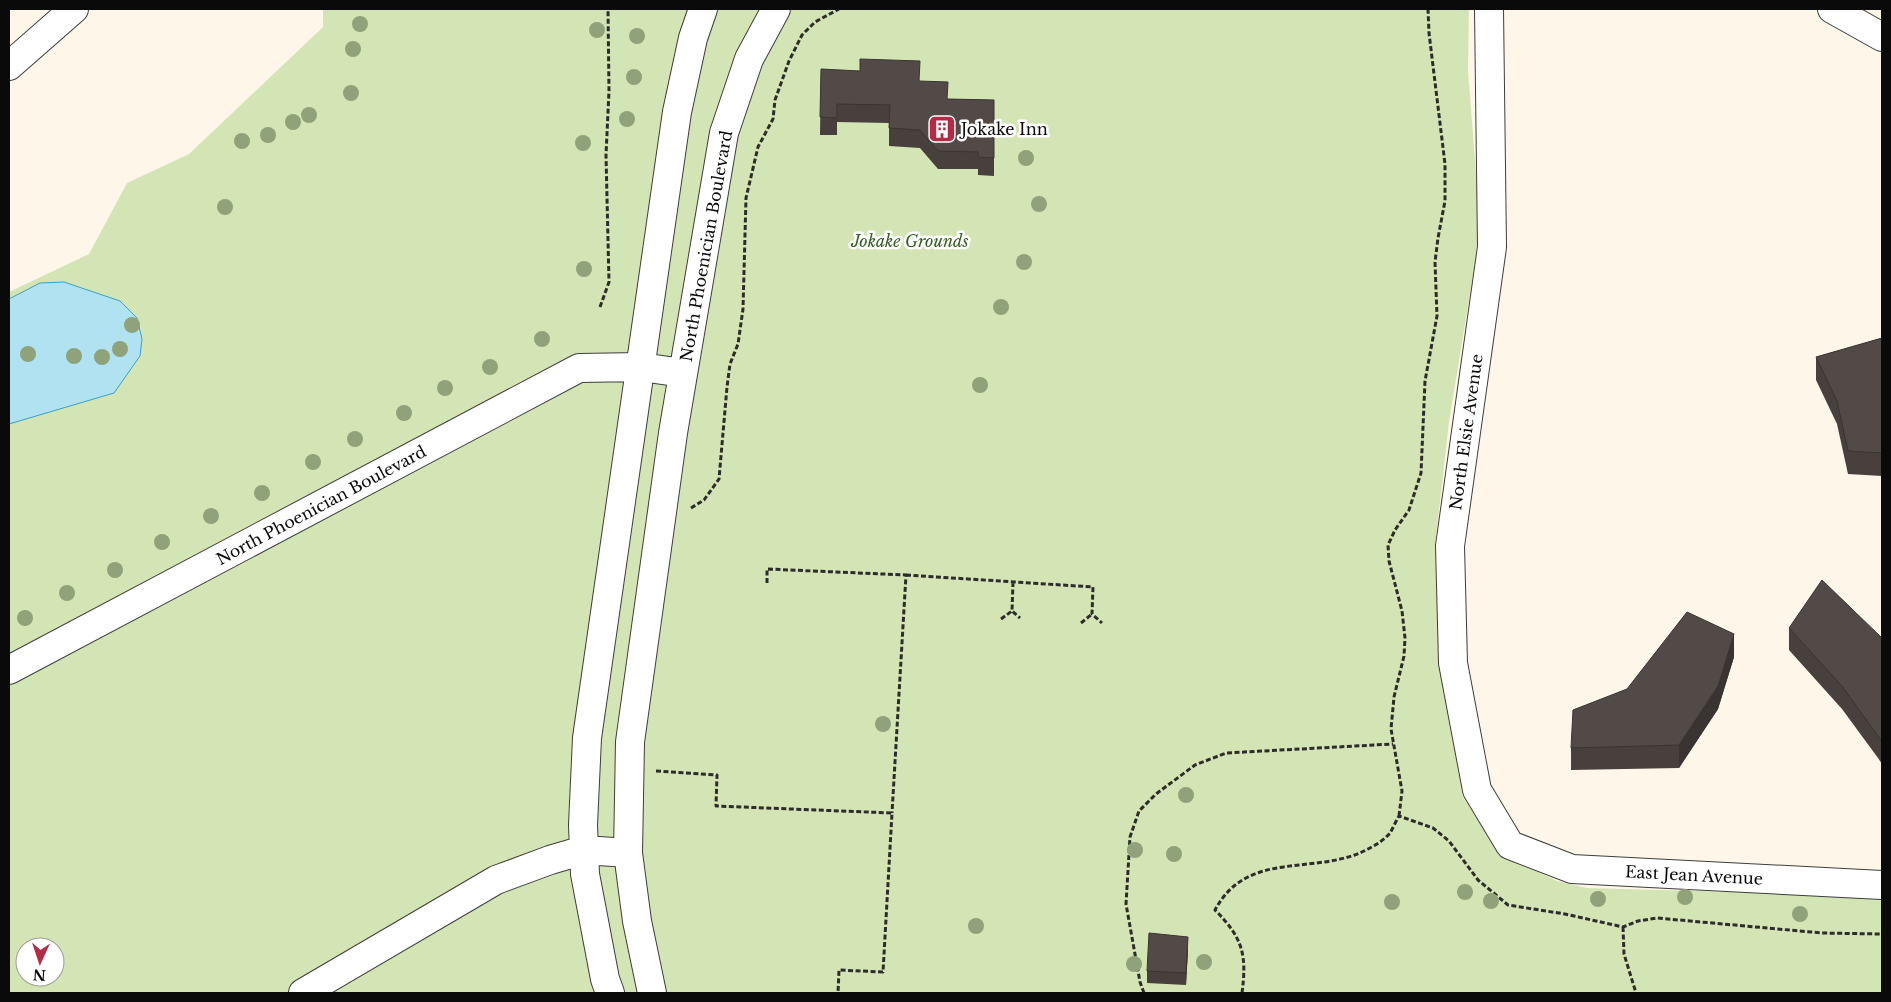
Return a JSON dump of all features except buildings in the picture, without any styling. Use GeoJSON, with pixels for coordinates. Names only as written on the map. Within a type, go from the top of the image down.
{"type":"FeatureCollection","features":[{"type":"Feature","properties":{"kind":"street"},"geometry":{"type":"LineString","coordinates":[[9,66],[74,9]]}},
{"type":"Feature","properties":{"kind":"street"},"geometry":{"type":"LineString","coordinates":[[610,993],[605,979],[585,874],[583,825],[587,738],[677,112],[693,38],[703,9]]}},
{"type":"Feature","properties":{"kind":"street","name":"North Phoenician Boulevard"},"geometry":{"type":"LineString","coordinates":[[652,993],[637,921],[628,852],[630,742],[683,373],[724,133],[749,59],[776,9]]}},
{"type":"Feature","properties":{"kind":"street","name":"North Elsie Avenue"},"geometry":{"type":"LineString","coordinates":[[1488,9],[1492,247],[1450,546],[1453,663],[1477,790],[1510,845]]}},
{"type":"Feature","properties":{"kind":"street"},"geometry":{"type":"LineString","coordinates":[[1832,9],[1882,37]]}},
{"type":"Feature","properties":{"kind":"street","name":"North Phoenician Boulevard"},"geometry":{"type":"LineString","coordinates":[[9,670],[148,599],[579,368],[641,367],[683,373]]}},
{"type":"Feature","properties":{"kind":"street","name":"East Jean Avenue"},"geometry":{"type":"LineString","coordinates":[[1510,845],[1572,869],[1882,885]]}},
{"type":"Feature","properties":{"kind":"street"},"geometry":{"type":"LineString","coordinates":[[303,993],[496,880],[550,860],[584,850],[628,852]]}},
{"type":"Feature","properties":{"kind":"path"},"geometry":{"type":"LineString","coordinates":[[600,307],[609,282],[606,155],[609,91],[608,9]]}},
{"type":"Feature","properties":{"kind":"path"},"geometry":{"type":"LineString","coordinates":[[686,508],[691,508],[704,500],[719,479],[730,364],[738,344],[743,309],[746,198],[758,147],[773,119],[775,100],[789,61],[802,35],[815,22],[839,9]]}},
{"type":"Feature","properties":{"kind":"path"},"geometry":{"type":"LineString","coordinates":[[1242,993],[1244,953],[1238,935],[1215,910],[1222,897],[1250,874],[1300,864],[1334,862],[1352,858],[1377,844],[1389,833],[1399,816],[1402,791],[1391,728],[1394,697],[1404,656],[1405,638],[1402,611],[1389,561],[1388,544],[1395,530],[1410,510],[1421,474],[1425,381],[1437,316],[1438,238],[1445,201],[1445,164],[1429,33],[1428,9]]}},
{"type":"Feature","properties":{"kind":"path"},"geometry":{"type":"LineString","coordinates":[[767,583],[767,569],[906,575],[1093,587],[1092,614],[1081,623]]}},
{"type":"Feature","properties":{"kind":"path"},"geometry":{"type":"LineString","coordinates":[[838,993],[839,970],[883,972],[906,575]]}},
{"type":"Feature","properties":{"kind":"path"},"geometry":{"type":"LineString","coordinates":[[1012,611],[1013,582]]}},
{"type":"Feature","properties":{"kind":"path"},"geometry":{"type":"LineString","coordinates":[[1012,611],[1020,618]]}},
{"type":"Feature","properties":{"kind":"path"},"geometry":{"type":"LineString","coordinates":[[1001,619],[1012,611]]}},
{"type":"Feature","properties":{"kind":"path"},"geometry":{"type":"LineString","coordinates":[[1092,614],[1102,623]]}},
{"type":"Feature","properties":{"kind":"path"},"geometry":{"type":"LineString","coordinates":[[1144,993],[1140,982],[1126,904],[1130,837],[1139,811],[1194,765],[1226,753],[1393,744]]}},
{"type":"Feature","properties":{"kind":"path"},"geometry":{"type":"LineString","coordinates":[[648,771],[717,775],[716,806],[892,813]]}},
{"type":"Feature","properties":{"kind":"path"},"geometry":{"type":"LineString","coordinates":[[1399,816],[1433,828],[1444,836],[1478,880],[1508,905],[1623,926],[1657,918],[1822,933],[1882,934]]}},
{"type":"Feature","properties":{"kind":"path"},"geometry":{"type":"LineString","coordinates":[[1623,926],[1624,954],[1636,993]]}},
{"type":"Feature","properties":{"kind":"green space","name":"Jokake Grounds"},"geometry":{"type":"Polygon","coordinates":[[[323,9],[1469,9],[1468,70],[1479,213],[1476,257],[1449,422],[1435,546],[1440,665],[1463,797],[1501,854],[1557,881],[1587,888],[1882,896],[1882,993],[9,993],[9,292],[89,254],[127,183],[189,154],[323,27],[323,9]]]}},
{"type":"Feature","properties":{"kind":"water"},"geometry":{"type":"Polygon","coordinates":[[[64,282],[120,301],[137,318],[142,339],[140,356],[114,393],[9,424],[9,299],[40,283],[64,282]]]}},
{"type":"Feature","properties":{"kind":"place","name":"Jokake Inn"},"geometry":{"type":"Point","coordinates":[942,129]}}]}
